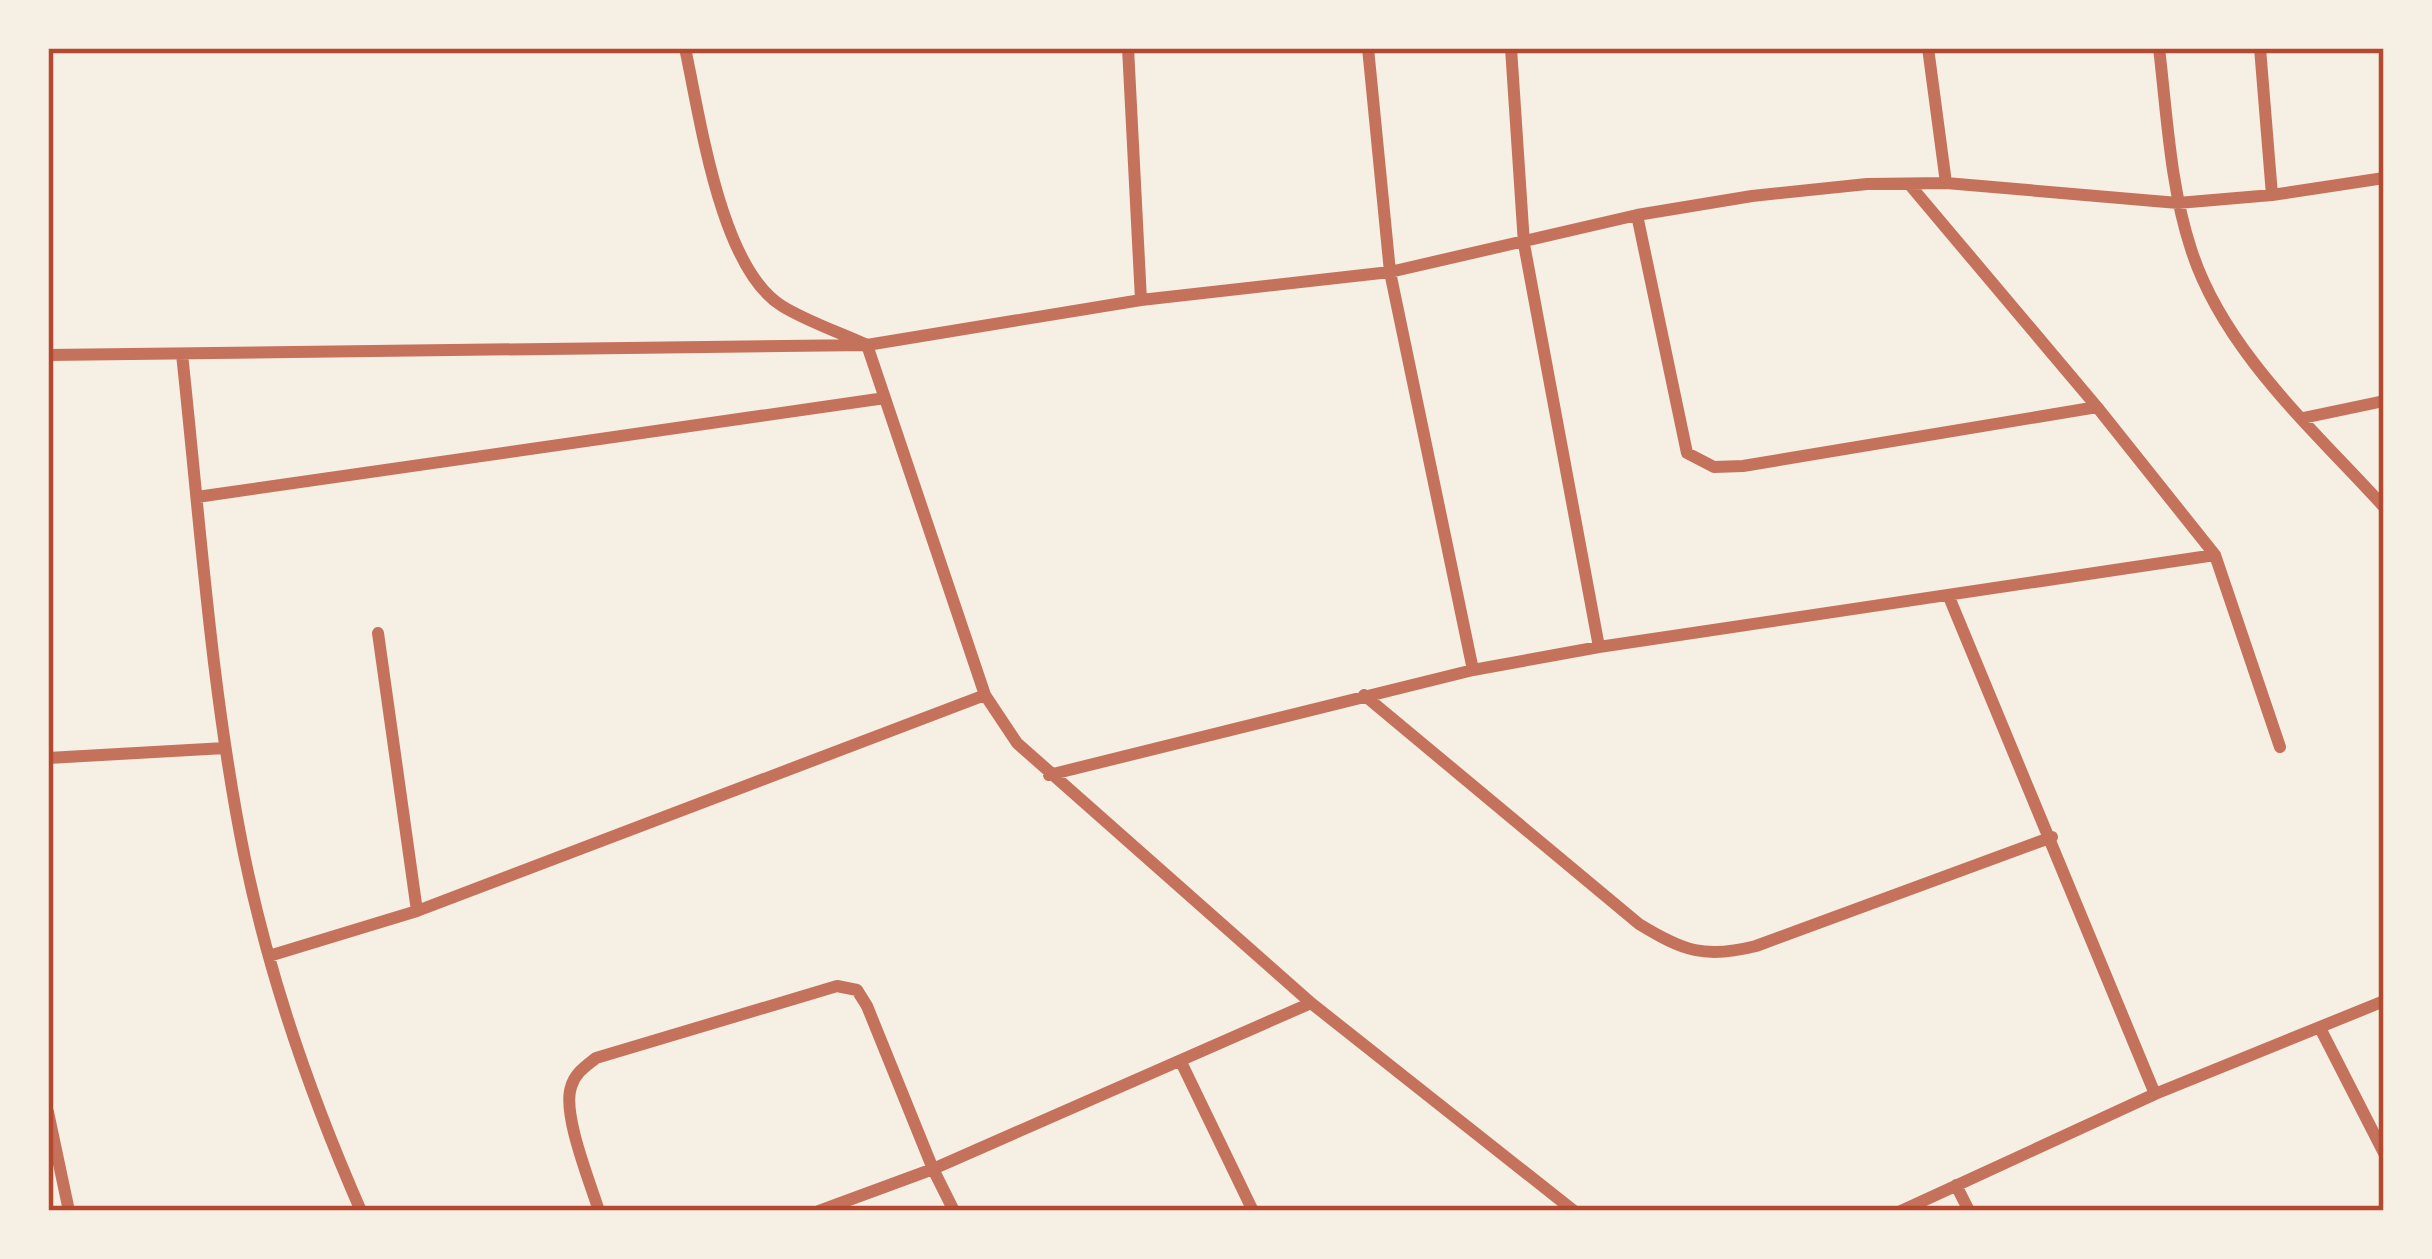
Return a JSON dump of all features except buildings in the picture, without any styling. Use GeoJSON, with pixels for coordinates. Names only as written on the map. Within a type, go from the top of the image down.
{"type":"FeatureCollection","features":[{"type":"Feature","properties":{"kind":"street"},"geometry":{"type":"LineString","coordinates":[[685,48],[724,219],[748,269],[778,304],[867,345],[986,695],[1017,743],[1311,1003],[1574,1211]]}},
{"type":"Feature","properties":{"kind":"street"},"geometry":{"type":"LineString","coordinates":[[1128,48],[1141,300]]}},
{"type":"Feature","properties":{"kind":"street"},"geometry":{"type":"LineString","coordinates":[[1368,48],[1390,272],[1473,670]]}},
{"type":"Feature","properties":{"kind":"street"},"geometry":{"type":"LineString","coordinates":[[1511,48],[1524,244],[1598,647]]}},
{"type":"Feature","properties":{"kind":"street"},"geometry":{"type":"LineString","coordinates":[[1928,48],[1946,182]]}},
{"type":"Feature","properties":{"kind":"street"},"geometry":{"type":"LineString","coordinates":[[2159,48],[2177,203],[2210,297],[2249,353],[2384,507]]}},
{"type":"Feature","properties":{"kind":"street"},"geometry":{"type":"LineString","coordinates":[[2260,48],[2272,195]]}},
{"type":"Feature","properties":{"kind":"street"},"geometry":{"type":"LineString","coordinates":[[48,356],[867,345],[1141,300],[1390,272],[1637,215],[1752,196],[1946,182],[2177,203],[2384,178]]}},
{"type":"Feature","properties":{"kind":"street"},"geometry":{"type":"LineString","coordinates":[[1909,184],[2215,555],[2280,747]]}},
{"type":"Feature","properties":{"kind":"street"},"geometry":{"type":"LineString","coordinates":[[1637,215],[1688,453],[1714,467],[2097,407]]}},
{"type":"Feature","properties":{"kind":"street"},"geometry":{"type":"LineString","coordinates":[[182,354],[225,748],[244,857],[268,956],[322,1122],[361,1211]]}},
{"type":"Feature","properties":{"kind":"street"},"geometry":{"type":"LineString","coordinates":[[197,497],[885,398]]}},
{"type":"Feature","properties":{"kind":"street"},"geometry":{"type":"LineString","coordinates":[[2303,418],[2384,400]]}},
{"type":"Feature","properties":{"kind":"street"},"geometry":{"type":"LineString","coordinates":[[1049,775],[1473,670],[2215,555]]}},
{"type":"Feature","properties":{"kind":"street"},"geometry":{"type":"LineString","coordinates":[[1949,597],[2155,1094]]}},
{"type":"Feature","properties":{"kind":"street"},"geometry":{"type":"LineString","coordinates":[[378,633],[417,911]]}},
{"type":"Feature","properties":{"kind":"street"},"geometry":{"type":"LineString","coordinates":[[1364,694],[1639,924],[1676,947],[1720,956],[1756,946],[2052,837]]}},
{"type":"Feature","properties":{"kind":"street"},"geometry":{"type":"LineString","coordinates":[[268,956],[417,911],[986,695]]}},
{"type":"Feature","properties":{"kind":"street"},"geometry":{"type":"LineString","coordinates":[[48,758],[225,748]]}},
{"type":"Feature","properties":{"kind":"street"},"geometry":{"type":"LineString","coordinates":[[599,1211],[568,1092],[577,1072],[596,1058],[837,986],[857,990],[867,1006],[954,1211]]}},
{"type":"Feature","properties":{"kind":"street"},"geometry":{"type":"LineString","coordinates":[[1900,1211],[2155,1094],[2384,1001]]}},
{"type":"Feature","properties":{"kind":"street"},"geometry":{"type":"LineString","coordinates":[[819,1211],[933,1169],[1311,1003]]}},
{"type":"Feature","properties":{"kind":"street"},"geometry":{"type":"LineString","coordinates":[[2320,1028],[2384,1153]]}},
{"type":"Feature","properties":{"kind":"street"},"geometry":{"type":"LineString","coordinates":[[1181,1062],[1253,1211]]}},
{"type":"Feature","properties":{"kind":"street"},"geometry":{"type":"LineString","coordinates":[[48,1112],[69,1211]]}},
{"type":"Feature","properties":{"kind":"street"},"geometry":{"type":"LineString","coordinates":[[1956,1185],[1969,1211]]}}]}
